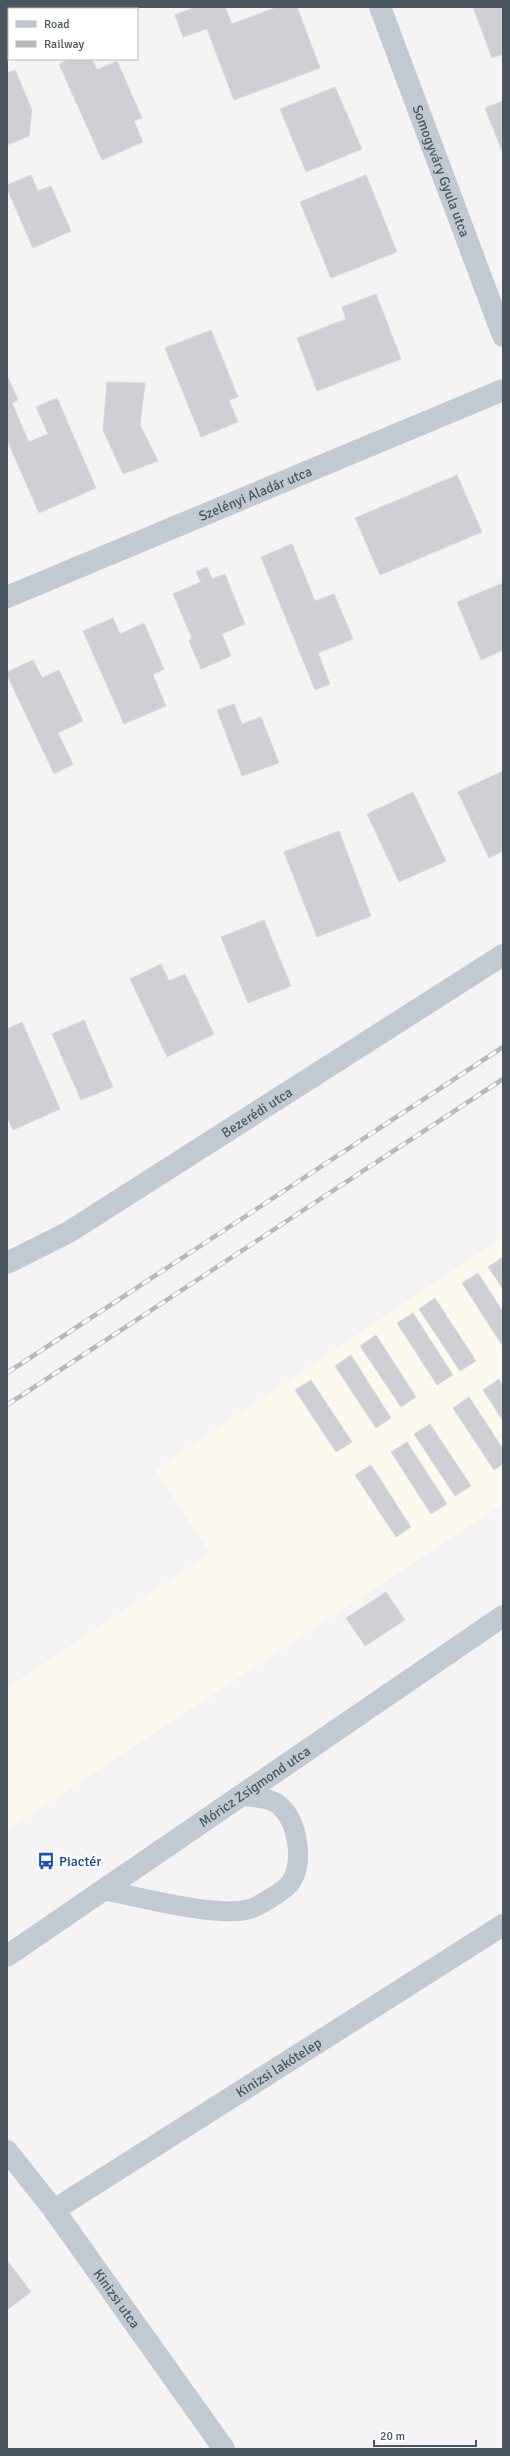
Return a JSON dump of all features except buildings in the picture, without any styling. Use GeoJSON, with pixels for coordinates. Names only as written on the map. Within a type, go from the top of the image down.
{"type":"FeatureCollection","features":[{"type":"Feature","properties":{"kind":"street","name":"Somogyváry Gyula utca"},"geometry":{"type":"LineString","coordinates":[[380,7],[503,336]]}},
{"type":"Feature","properties":{"kind":"street","name":"Szelényi Aladár utca"},"geometry":{"type":"LineString","coordinates":[[7,597],[503,390]]}},
{"type":"Feature","properties":{"kind":"street","name":"Bezerédi utca"},"geometry":{"type":"LineString","coordinates":[[7,1263],[68,1232],[503,955]]}},
{"type":"Feature","properties":{"kind":"street","name":"Móricz Zsigmond utca"},"geometry":{"type":"LineString","coordinates":[[7,1956],[503,1616]]}},
{"type":"Feature","properties":{"kind":"street","name":"Kinizsi lakótelep"},"geometry":{"type":"LineString","coordinates":[[54,2210],[503,1925]]}},
{"type":"Feature","properties":{"kind":"street","name":"Kinizsi utca"},"geometry":{"type":"LineString","coordinates":[[7,2151],[54,2210],[224,2449]]}},
{"type":"Feature","properties":{"kind":"lane"},"geometry":{"type":"LineString","coordinates":[[103,1890],[219,1911],[250,1908],[272,1897],[291,1883],[299,1853],[294,1827],[280,1805],[260,1798],[239,1796]]}},
{"type":"Feature","properties":{"kind":"shaded area"},"geometry":{"type":"Polygon","coordinates":[[[503,1237],[503,1504],[7,1830],[7,1688],[210,1553],[155,1470],[503,1237]]]}},
{"type":"Feature","properties":{"kind":"railway"},"geometry":{"type":"LineString","coordinates":[[7,1373],[503,1047]]}},
{"type":"Feature","properties":{"kind":"railway"},"geometry":{"type":"LineString","coordinates":[[7,1405],[503,1079]]}},
{"type":"Feature","properties":{"kind":"place","name":"Piactér"},"geometry":{"type":"Point","coordinates":[46,1861]}}]}
